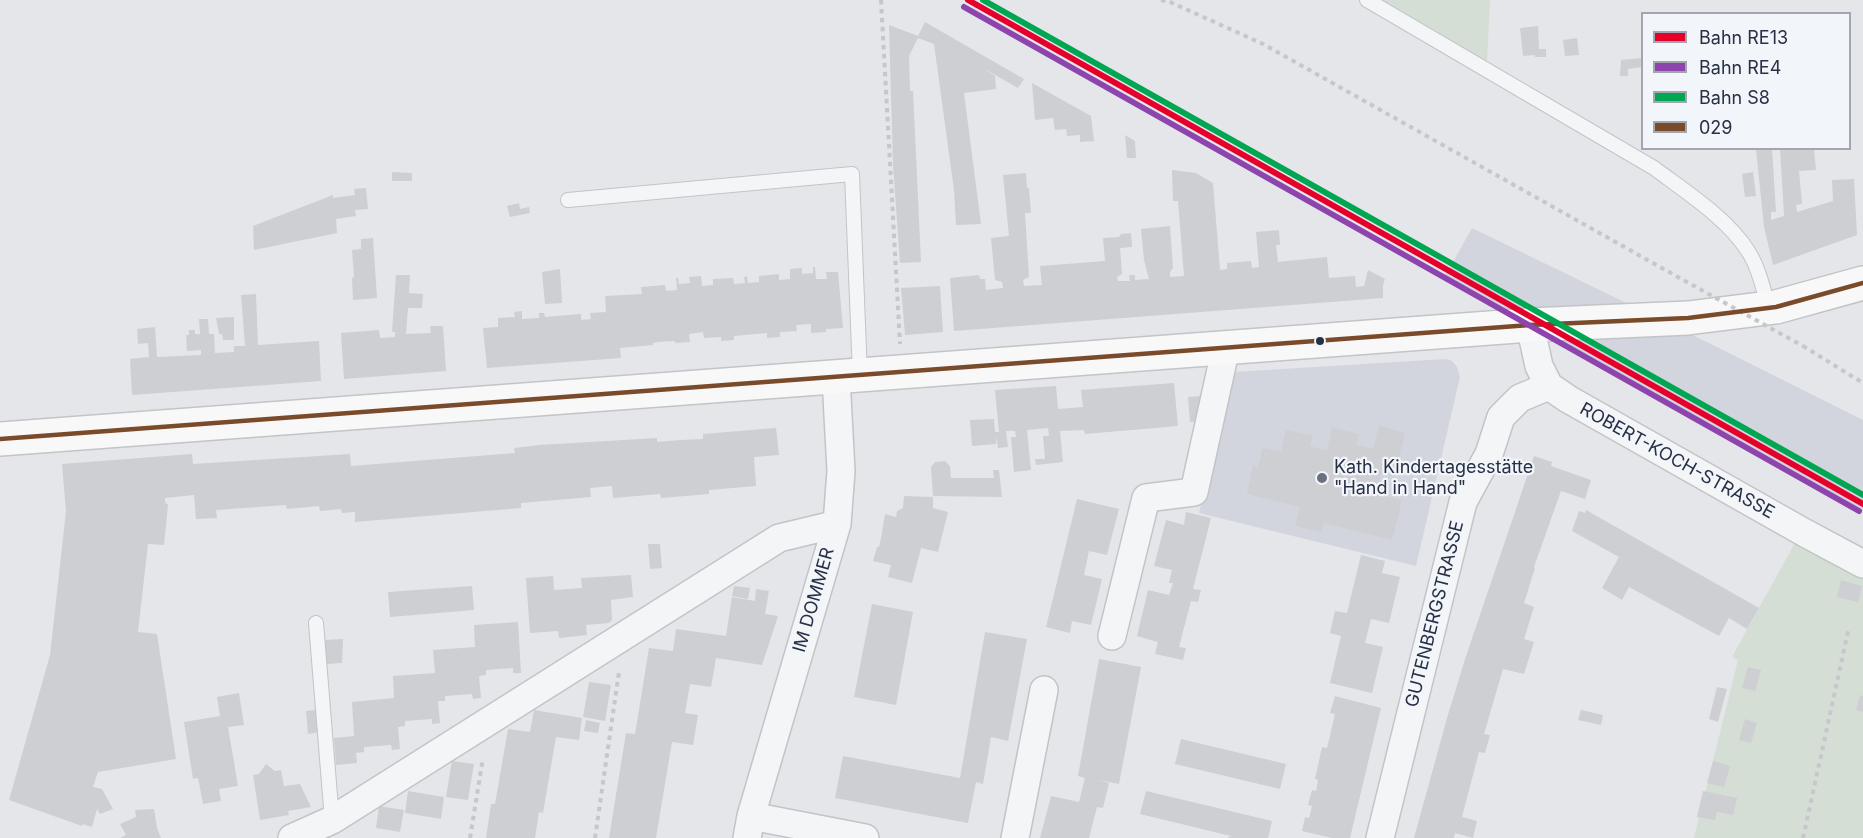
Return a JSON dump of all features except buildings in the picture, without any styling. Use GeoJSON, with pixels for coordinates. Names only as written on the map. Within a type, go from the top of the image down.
{"type":"FeatureCollection","features":[{"type":"Feature","properties":{"kind":"street"},"geometry":{"type":"LineString","coordinates":[[0,439],[1530,325],[1688,318],[1769,308],[1863,283]]}},
{"type":"Feature","properties":{"kind":"street"},"geometry":{"type":"LineString","coordinates":[[1530,325],[1539,366],[1549,386]]}},
{"type":"Feature","properties":{"kind":"street"},"geometry":{"type":"LineString","coordinates":[[1112,636],[1146,498],[1194,492],[1226,347]]}},
{"type":"Feature","properties":{"kind":"street","name":"IM DOMMER"},"geometry":{"type":"LineString","coordinates":[[848,376],[837,524],[749,827],[865,838]]}},
{"type":"Feature","properties":{"kind":"street","name":"ROBERT-KOCH-STRASSE"},"geometry":{"type":"LineString","coordinates":[[1549,386],[1568,399],[1863,564]]}},
{"type":"Feature","properties":{"kind":"street","name":"GUTENBERGSTRASSE"},"geometry":{"type":"LineString","coordinates":[[1380,838],[1462,502],[1490,454],[1501,417],[1520,398],[1549,386]]}},
{"type":"Feature","properties":{"kind":"street"},"geometry":{"type":"LineString","coordinates":[[292,838],[333,820],[779,538],[837,524]]}},
{"type":"Feature","properties":{"kind":"street"},"geometry":{"type":"LineString","coordinates":[[1015,838],[1044,690]]}},
{"type":"Feature","properties":{"kind":"lane"},"geometry":{"type":"LineString","coordinates":[[1366,0],[1654,168],[1690,195],[1732,230],[1749,252],[1769,308]]}},
{"type":"Feature","properties":{"kind":"lane"},"geometry":{"type":"LineString","coordinates":[[568,200],[852,174],[848,376]]}},
{"type":"Feature","properties":{"kind":"lane"},"geometry":{"type":"LineString","coordinates":[[316,623],[333,820]]}},
{"type":"Feature","properties":{"kind":"path"},"geometry":{"type":"LineString","coordinates":[[880,0],[902,372]]}},
{"type":"Feature","properties":{"kind":"path"},"geometry":{"type":"LineString","coordinates":[[1161,0],[1263,44],[1803,346],[1863,383]]}},
{"type":"Feature","properties":{"kind":"path"},"geometry":{"type":"LineString","coordinates":[[1803,838],[1849,627]]}},
{"type":"Feature","properties":{"kind":"path"},"geometry":{"type":"LineString","coordinates":[[595,838],[625,636]]}},
{"type":"Feature","properties":{"kind":"path"},"geometry":{"type":"LineString","coordinates":[[470,838],[488,721]]}},
{"type":"Feature","properties":{"kind":"shaded area"},"geometry":{"type":"Polygon","coordinates":[[[1379,0],[1490,0],[1487,62],[1379,0]]]}},
{"type":"Feature","properties":{"kind":"shaded area"},"geometry":{"type":"Polygon","coordinates":[[[1472,228],[1863,420],[1863,510],[1509,311],[1444,278],[1472,228]]]}},
{"type":"Feature","properties":{"kind":"shaded area","name":"Kath. Kindertagesstätte \"Hand in Hand\""},"geometry":{"type":"Polygon","coordinates":[[[1446,359],[1452,361],[1457,367],[1460,377],[1416,566],[1199,513],[1233,372],[1446,359]]]}},
{"type":"Feature","properties":{"kind":"shaded area"},"geometry":{"type":"Polygon","coordinates":[[[1796,541],[1863,579],[1863,838],[1694,838],[1738,660],[1732,657],[1796,541]]]}},
{"type":"Feature","properties":{"kind":"rail line","name":"RE13"},"geometry":{"type":"LineString","coordinates":[[968,0],[1863,504]]}},
{"type":"Feature","properties":{"kind":"rail line","name":"S8"},"geometry":{"type":"LineString","coordinates":[[983,0],[1863,495]]}},
{"type":"Feature","properties":{"kind":"rail line","name":"RE4"},"geometry":{"type":"LineString","coordinates":[[964,7],[1859,511]]}},
{"type":"Feature","properties":{"kind":"transit line","name":"029"},"geometry":{"type":"LineString","coordinates":[[0,439],[1530,325],[1688,318],[1776,307],[1863,283]]}},
{"type":"Feature","properties":{"kind":"place","name":"Kath. Kindertagesstätte \"Hand in Hand\""},"geometry":{"type":"Point","coordinates":[1322,478]}}]}
